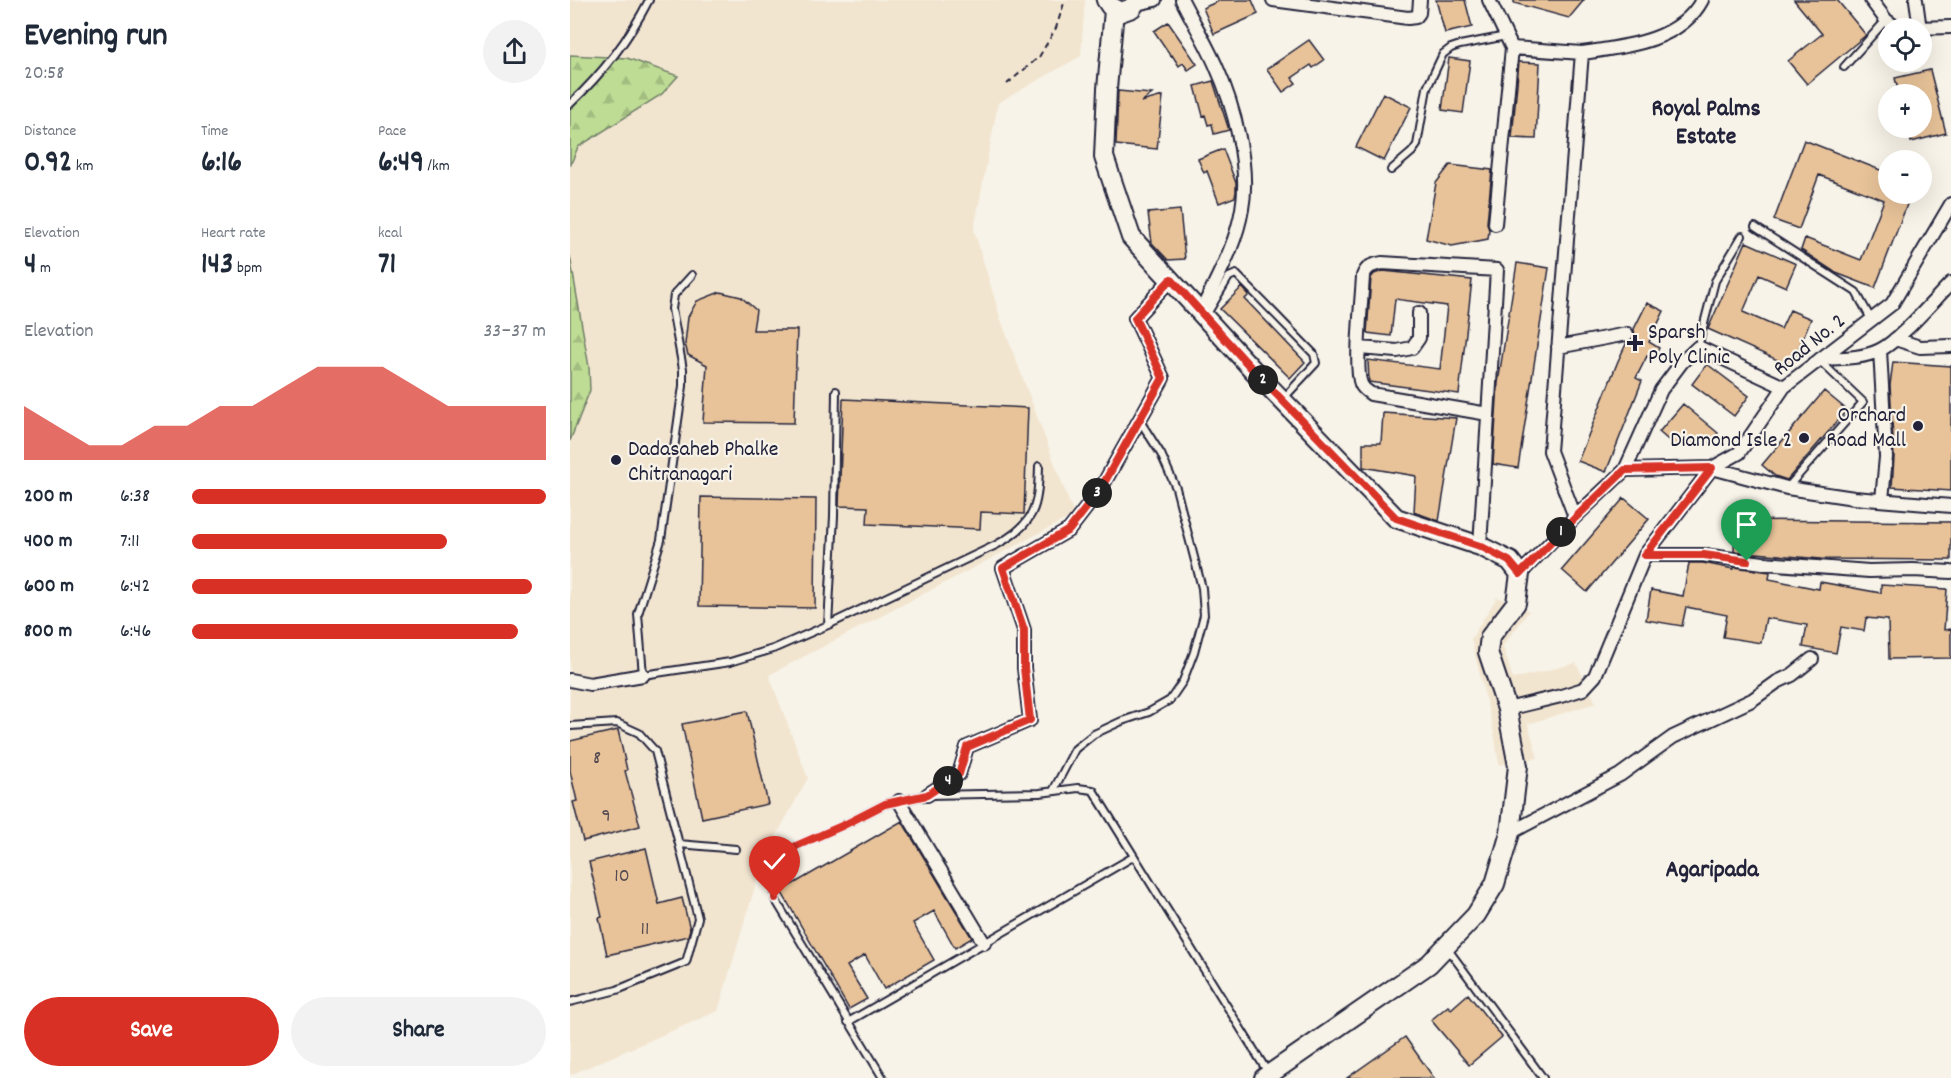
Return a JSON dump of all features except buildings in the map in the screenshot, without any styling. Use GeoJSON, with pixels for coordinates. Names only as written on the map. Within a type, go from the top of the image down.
{"type":"FeatureCollection","features":[{"type":"Feature","properties":{"kind":"street"},"geometry":{"type":"LineString","coordinates":[[1155,0],[1137,2],[1127,12],[1110,5],[1104,157],[1131,237],[1396,518],[1480,546],[1509,561],[1520,574]]}},
{"type":"Feature","properties":{"kind":"street"},"geometry":{"type":"LineString","coordinates":[[1182,0],[1216,66],[1233,113],[1245,182],[1242,210],[1230,250],[1203,314]]}},
{"type":"Feature","properties":{"kind":"street"},"geometry":{"type":"LineString","coordinates":[[1273,0],[1408,18],[1419,14],[1420,0]]}},
{"type":"Feature","properties":{"kind":"street"},"geometry":{"type":"LineString","coordinates":[[1489,0],[1512,48],[1495,224]]}},
{"type":"Feature","properties":{"kind":"street"},"geometry":{"type":"LineString","coordinates":[[1512,48],[1582,53],[1626,47],[1650,40],[1677,26],[1698,9],[1702,0]]}},
{"type":"Feature","properties":{"kind":"street"},"geometry":{"type":"LineString","coordinates":[[1871,0],[1884,18]]}},
{"type":"Feature","properties":{"kind":"street"},"geometry":{"type":"LineString","coordinates":[[1916,0],[1918,18]]}},
{"type":"Feature","properties":{"kind":"street"},"geometry":{"type":"LineString","coordinates":[[1932,28],[1951,27]]}},
{"type":"Feature","properties":{"kind":"street"},"geometry":{"type":"LineString","coordinates":[[1575,518],[1550,451],[1582,53]]}},
{"type":"Feature","properties":{"kind":"street","name":"Road No. 2"},"geometry":{"type":"LineString","coordinates":[[1507,709],[1562,696],[1583,688],[1595,676],[1645,555],[1712,468],[1739,453],[1784,387],[1892,304],[1951,204]]}},
{"type":"Feature","properties":{"kind":"street"},"geometry":{"type":"LineString","coordinates":[[1480,546],[1497,270],[1392,263],[1371,265],[1366,268],[1363,276],[1359,348],[1360,382],[1364,389],[1371,394],[1488,414]]}},
{"type":"Feature","properties":{"kind":"street"},"geometry":{"type":"LineString","coordinates":[[927,795],[959,774],[967,747],[1030,720],[1024,668],[1024,630],[1003,568],[1069,530],[1100,490],[1163,378],[1135,318],[1171,279]]}},
{"type":"Feature","properties":{"kind":"street"},"geometry":{"type":"LineString","coordinates":[[1818,359],[1855,357],[1880,350],[1895,339],[1951,283]]}},
{"type":"Feature","properties":{"kind":"street"},"geometry":{"type":"LineString","coordinates":[[1359,348],[1397,351],[1412,348],[1419,338],[1419,313]]}},
{"type":"Feature","properties":{"kind":"street"},"geometry":{"type":"LineString","coordinates":[[1558,347],[1627,334]]}},
{"type":"Feature","properties":{"kind":"street"},"geometry":{"type":"LineString","coordinates":[[1895,339],[1920,347],[1951,346]]}},
{"type":"Feature","properties":{"kind":"street"},"geometry":{"type":"LineString","coordinates":[[1267,1076],[1429,964],[1476,915],[1495,884],[1510,833],[1518,766],[1507,709],[1488,652],[1490,637],[1516,603],[1520,574],[1625,470],[1661,390],[1682,362],[1698,347],[1784,387]]}},
{"type":"Feature","properties":{"kind":"street"},"geometry":{"type":"LineString","coordinates":[[1880,350],[1886,457],[1882,500]]}},
{"type":"Feature","properties":{"kind":"street"},"geometry":{"type":"LineString","coordinates":[[1625,470],[1712,468],[1787,488],[1951,506]]}},
{"type":"Feature","properties":{"kind":"street"},"geometry":{"type":"LineString","coordinates":[[1645,555],[1704,555],[1763,563],[1869,571],[1951,572]]}},
{"type":"Feature","properties":{"kind":"street"},"geometry":{"type":"LineString","coordinates":[[1510,833],[1620,775],[1673,737],[1752,700],[1777,682],[1792,675],[1812,659]]}},
{"type":"Feature","properties":{"kind":"street"},"geometry":{"type":"LineString","coordinates":[[570,680],[590,684],[643,675]]}},
{"type":"Feature","properties":{"kind":"street"},"geometry":{"type":"LineString","coordinates":[[899,801],[984,943]]}},
{"type":"Feature","properties":{"kind":"lane"},"geometry":{"type":"LineString","coordinates":[[570,104],[590,85],[633,32],[649,0]]}},
{"type":"Feature","properties":{"kind":"lane"},"geometry":{"type":"LineString","coordinates":[[1844,67],[1878,29]]}},
{"type":"Feature","properties":{"kind":"lane"},"geometry":{"type":"LineString","coordinates":[[1391,170],[1418,145],[1427,88],[1443,54],[1460,45],[1506,36]]}},
{"type":"Feature","properties":{"kind":"lane"},"geometry":{"type":"LineString","coordinates":[[1755,227],[1856,292],[1871,319]]}},
{"type":"Feature","properties":{"kind":"lane"},"geometry":{"type":"LineString","coordinates":[[1698,347],[1715,281],[1742,236]]}},
{"type":"Feature","properties":{"kind":"lane"},"geometry":{"type":"LineString","coordinates":[[1203,314],[1229,277],[1236,274],[1314,354],[1316,363],[1282,399]]}},
{"type":"Feature","properties":{"kind":"lane"},"geometry":{"type":"LineString","coordinates":[[692,275],[674,295],[672,309],[682,360],[683,386],[661,540],[638,614],[643,675],[730,662],[773,649],[1011,537],[1024,526],[1033,512],[1038,492],[1039,466]]}},
{"type":"Feature","properties":{"kind":"lane"},"geometry":{"type":"LineString","coordinates":[[1787,488],[1863,402],[1818,359]]}},
{"type":"Feature","properties":{"kind":"lane"},"geometry":{"type":"LineString","coordinates":[[828,625],[836,391]]}},
{"type":"Feature","properties":{"kind":"lane"},"geometry":{"type":"LineString","coordinates":[[1053,791],[1075,749],[1094,734],[1149,712],[1170,700],[1183,681],[1204,615],[1202,588],[1176,488],[1161,454],[1140,420]]}},
{"type":"Feature","properties":{"kind":"lane"},"geometry":{"type":"LineString","coordinates":[[570,726],[617,723],[639,733],[655,750],[698,918],[686,962],[617,990],[570,1002]]}},
{"type":"Feature","properties":{"kind":"lane"},"geometry":{"type":"LineString","coordinates":[[883,1078],[775,898],[775,874],[796,846],[885,804],[927,795],[1053,791],[1078,788],[1093,790],[1267,1076]]}},
{"type":"Feature","properties":{"kind":"lane"},"geometry":{"type":"LineString","coordinates":[[679,844],[736,849]]}},
{"type":"Feature","properties":{"kind":"lane"},"geometry":{"type":"LineString","coordinates":[[848,1022],[1133,857]]}},
{"type":"Feature","properties":{"kind":"lane"},"geometry":{"type":"LineString","coordinates":[[1446,947],[1543,1078]]}},
{"type":"Feature","properties":{"kind":"path"},"geometry":{"type":"LineString","coordinates":[[1007,84],[1039,57],[1056,28],[1065,0]]}},
{"type":"Feature","properties":{"kind":"shaded area","name":"Dadasaheb Phalke Chitranagari"},"geometry":{"type":"Polygon","coordinates":[[[570,0],[1085,0],[1081,56],[998,103],[974,230],[1001,320],[1074,515],[769,675],[808,778],[763,860],[718,1011],[570,1075],[570,0]]]}},
{"type":"Feature","properties":{"kind":"shaded area"},"geometry":{"type":"Polygon","coordinates":[[[1497,597],[1529,611],[1503,646],[1513,679],[1576,663],[1596,703],[1528,724],[1538,758],[1499,765],[1494,733],[1471,639],[1497,597]]]}},
{"type":"Feature","properties":{"kind":"green space"},"geometry":{"type":"Polygon","coordinates":[[[570,55],[627,58],[678,76],[662,94],[578,147],[570,166],[570,55]]]}},
{"type":"Feature","properties":{"kind":"green space"},"geometry":{"type":"Polygon","coordinates":[[[570,256],[589,367],[590,390],[570,441],[570,256]]]}},
{"type":"Feature","properties":{"kind":"place","name":"Sparsh Poly Clinic"},"geometry":{"type":"Point","coordinates":[1635,343]}},
{"type":"Feature","properties":{"kind":"place","name":"Orchard Road Mall"},"geometry":{"type":"Point","coordinates":[1918,426]}},
{"type":"Feature","properties":{"kind":"place","name":"Diamond Isle 2"},"geometry":{"type":"Point","coordinates":[1804,438]}},
{"type":"Feature","properties":{"kind":"place","name":"Dadasaheb Phalke Chitranagari"},"geometry":{"type":"Point","coordinates":[616,460]}},
{"type":"Feature","properties":{"kind":"district","name":"Royal Palms Estate"},"geometry":{"type":"Point","coordinates":[1706,121]}},
{"type":"Feature","properties":{"kind":"district","name":"Agaripada"},"geometry":{"type":"Point","coordinates":[1712,868]}},
{"type":"Feature","properties":{"kind":"route"},"geometry":{"type":"LineString","coordinates":[[775,898],[775,874],[796,846],[885,804],[927,795],[959,774],[967,747],[1030,720],[1024,668],[1024,630],[1003,568],[1069,530],[1100,490],[1163,378],[1135,318],[1171,279],[1254,371],[1396,518],[1480,546],[1509,561],[1520,574],[1625,470],[1712,468],[1645,555],[1704,555],[1747,561]]}}]}
